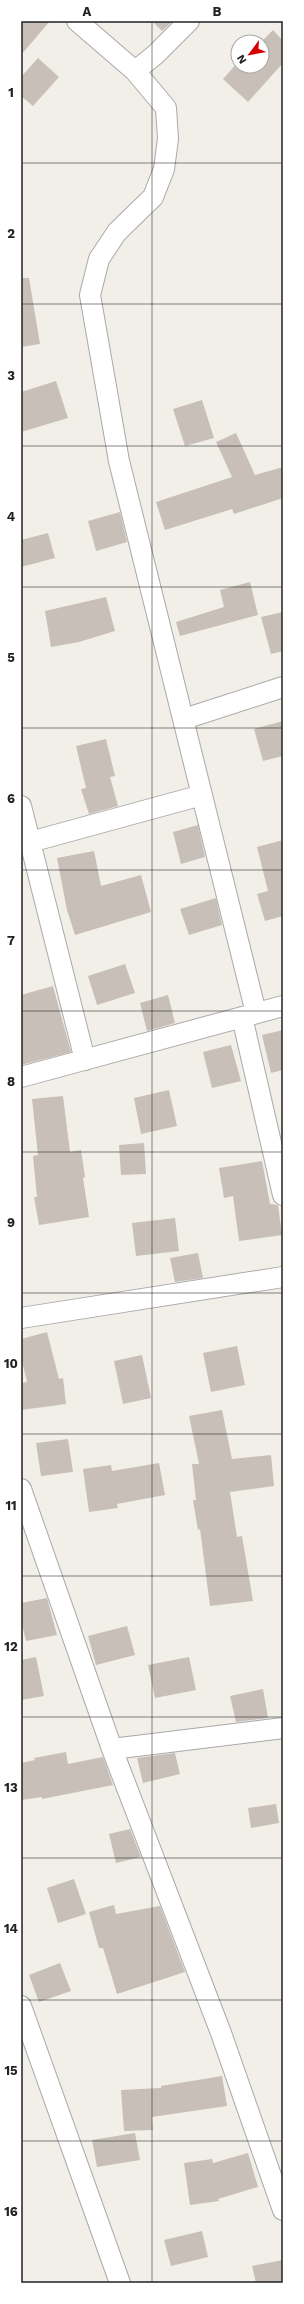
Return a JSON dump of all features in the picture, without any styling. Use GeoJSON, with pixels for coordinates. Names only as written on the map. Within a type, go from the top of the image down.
{"type":"FeatureCollection","features":[{"type":"Feature","properties":{"kind":"street"},"geometry":{"type":"LineString","coordinates":[[77,21],[135,71],[166,108],[168,139],[164,169],[153,197],[117,232],[99,259],[90,295],[119,461],[202,795],[249,1015],[283,1195]]}},
{"type":"Feature","properties":{"kind":"street"},"geometry":{"type":"LineString","coordinates":[[135,71],[155,55],[189,21]]}},
{"type":"Feature","properties":{"kind":"street"},"geometry":{"type":"LineString","coordinates":[[184,719],[283,687]]}},
{"type":"Feature","properties":{"kind":"street"},"geometry":{"type":"LineString","coordinates":[[30,842],[202,795]]}},
{"type":"Feature","properties":{"kind":"street"},"geometry":{"type":"LineString","coordinates":[[21,806],[85,1060]]}},
{"type":"Feature","properties":{"kind":"street"},"geometry":{"type":"LineString","coordinates":[[21,1077],[283,1006]]}},
{"type":"Feature","properties":{"kind":"street"},"geometry":{"type":"LineString","coordinates":[[21,1318],[283,1277]]}},
{"type":"Feature","properties":{"kind":"street"},"geometry":{"type":"LineString","coordinates":[[21,1489],[112,1750],[221,2033],[283,2210]]}},
{"type":"Feature","properties":{"kind":"street"},"geometry":{"type":"LineString","coordinates":[[112,1750],[283,1728]]}},
{"type":"Feature","properties":{"kind":"street"},"geometry":{"type":"LineString","coordinates":[[21,2006],[120,2283]]}},
{"type":"Feature","properties":{"kind":"building"},"geometry":{"type":"Polygon","coordinates":[[[21,21],[50,21],[21,55],[21,21]]]}},
{"type":"Feature","properties":{"kind":"building"},"geometry":{"type":"Polygon","coordinates":[[[152,21],[173,21],[162,31],[152,21]]]}},
{"type":"Feature","properties":{"kind":"building"},"geometry":{"type":"Polygon","coordinates":[[[273,30],[283,41],[283,63],[248,102],[223,79],[230,71],[230,74],[270,74],[269,34],[273,30]]]}},
{"type":"Feature","properties":{"kind":"building"},"geometry":{"type":"Polygon","coordinates":[[[38,58],[59,77],[33,106],[21,96],[21,77],[38,58]]]}},
{"type":"Feature","properties":{"kind":"building"},"geometry":{"type":"Polygon","coordinates":[[[21,278],[29,278],[40,344],[21,347],[21,278]]]}},
{"type":"Feature","properties":{"kind":"building"},"geometry":{"type":"Polygon","coordinates":[[[56,381],[68,418],[21,432],[21,392],[56,381]]]}},
{"type":"Feature","properties":{"kind":"building"},"geometry":{"type":"Polygon","coordinates":[[[202,400],[214,438],[185,446],[173,409],[202,400]]]}},
{"type":"Feature","properties":{"kind":"building"},"geometry":{"type":"Polygon","coordinates":[[[236,433],[255,475],[283,467],[283,498],[234,514],[232,509],[165,530],[156,502],[232,477],[216,442],[236,433]]]}},
{"type":"Feature","properties":{"kind":"building"},"geometry":{"type":"Polygon","coordinates":[[[120,512],[127,542],[96,551],[88,521],[120,512]]]}},
{"type":"Feature","properties":{"kind":"building"},"geometry":{"type":"Polygon","coordinates":[[[48,533],[55,558],[21,567],[21,540],[48,533]]]}},
{"type":"Feature","properties":{"kind":"building"},"geometry":{"type":"Polygon","coordinates":[[[250,582],[258,615],[180,636],[176,622],[224,607],[220,590],[250,582]]]}},
{"type":"Feature","properties":{"kind":"building"},"geometry":{"type":"Polygon","coordinates":[[[106,597],[115,631],[79,642],[51,647],[45,611],[106,597]]]}},
{"type":"Feature","properties":{"kind":"building"},"geometry":{"type":"Polygon","coordinates":[[[283,612],[283,651],[271,654],[261,617],[283,612]]]}},
{"type":"Feature","properties":{"kind":"building"},"geometry":{"type":"Polygon","coordinates":[[[283,721],[283,756],[263,761],[254,729],[283,721]]]}},
{"type":"Feature","properties":{"kind":"building"},"geometry":{"type":"Polygon","coordinates":[[[106,739],[115,776],[110,777],[118,806],[89,814],[81,789],[86,788],[76,746],[106,739]]]}},
{"type":"Feature","properties":{"kind":"building"},"geometry":{"type":"Polygon","coordinates":[[[198,825],[205,857],[181,864],[173,832],[198,825]]]}},
{"type":"Feature","properties":{"kind":"building"},"geometry":{"type":"Polygon","coordinates":[[[283,840],[283,916],[265,921],[257,894],[268,891],[257,847],[283,840]]]}},
{"type":"Feature","properties":{"kind":"building"},"geometry":{"type":"Polygon","coordinates":[[[94,851],[101,886],[141,875],[151,912],[75,935],[67,910],[57,858],[94,851]]]}},
{"type":"Feature","properties":{"kind":"building"},"geometry":{"type":"Polygon","coordinates":[[[216,898],[222,925],[189,935],[180,909],[216,898]]]}},
{"type":"Feature","properties":{"kind":"building"},"geometry":{"type":"Polygon","coordinates":[[[125,964],[135,993],[97,1005],[88,976],[125,964]]]}},
{"type":"Feature","properties":{"kind":"building"},"geometry":{"type":"Polygon","coordinates":[[[53,986],[71,1052],[21,1065],[21,995],[53,986]]]}},
{"type":"Feature","properties":{"kind":"building"},"geometry":{"type":"Polygon","coordinates":[[[168,995],[175,1023],[147,1031],[140,1003],[168,995]]]}},
{"type":"Feature","properties":{"kind":"building"},"geometry":{"type":"Polygon","coordinates":[[[283,1030],[283,1070],[271,1073],[262,1035],[283,1030]]]}},
{"type":"Feature","properties":{"kind":"building"},"geometry":{"type":"Polygon","coordinates":[[[231,1045],[241,1081],[212,1088],[203,1052],[231,1045]]]}},
{"type":"Feature","properties":{"kind":"building"},"geometry":{"type":"Polygon","coordinates":[[[169,1090],[177,1126],[141,1134],[134,1098],[169,1090]]]}},
{"type":"Feature","properties":{"kind":"building"},"geometry":{"type":"Polygon","coordinates":[[[63,1096],[70,1152],[81,1150],[85,1177],[83,1178],[89,1217],[39,1225],[34,1197],[37,1197],[33,1156],[38,1155],[32,1099],[63,1096]]]}},
{"type":"Feature","properties":{"kind":"building"},"geometry":{"type":"Polygon","coordinates":[[[144,1143],[146,1174],[121,1175],[119,1145],[144,1143]]]}},
{"type":"Feature","properties":{"kind":"building"},"geometry":{"type":"Polygon","coordinates":[[[262,1161],[270,1204],[278,1205],[282,1235],[239,1241],[233,1196],[224,1198],[219,1168],[262,1161]]]}},
{"type":"Feature","properties":{"kind":"building"},"geometry":{"type":"Polygon","coordinates":[[[175,1218],[179,1251],[136,1256],[132,1223],[175,1218]]]}},
{"type":"Feature","properties":{"kind":"building"},"geometry":{"type":"Polygon","coordinates":[[[198,1253],[203,1278],[175,1282],[170,1258],[198,1253]]]}},
{"type":"Feature","properties":{"kind":"building"},"geometry":{"type":"Polygon","coordinates":[[[47,1332],[59,1379],[63,1378],[66,1404],[21,1410],[21,1383],[27,1382],[21,1357],[21,1339],[47,1332]]]}},
{"type":"Feature","properties":{"kind":"building"},"geometry":{"type":"Polygon","coordinates":[[[237,1346],[245,1385],[211,1392],[203,1353],[237,1346]]]}},
{"type":"Feature","properties":{"kind":"building"},"geometry":{"type":"Polygon","coordinates":[[[142,1355],[151,1398],[123,1404],[114,1361],[142,1355]]]}},
{"type":"Feature","properties":{"kind":"building"},"geometry":{"type":"Polygon","coordinates":[[[222,1410],[232,1459],[271,1455],[274,1486],[230,1492],[237,1537],[242,1536],[253,1601],[210,1606],[200,1529],[198,1530],[193,1500],[196,1500],[192,1464],[199,1464],[189,1416],[222,1410]]]}},
{"type":"Feature","properties":{"kind":"building"},"geometry":{"type":"Polygon","coordinates":[[[68,1439],[73,1472],[41,1476],[36,1443],[68,1439]]]}},
{"type":"Feature","properties":{"kind":"building"},"geometry":{"type":"Polygon","coordinates":[[[159,1463],[165,1495],[117,1504],[118,1508],[89,1512],[83,1469],[111,1465],[112,1471],[159,1463]]]}},
{"type":"Feature","properties":{"kind":"building"},"geometry":{"type":"Polygon","coordinates":[[[47,1598],[57,1635],[26,1641],[21,1620],[21,1603],[47,1598]]]}},
{"type":"Feature","properties":{"kind":"building"},"geometry":{"type":"Polygon","coordinates":[[[127,1626],[135,1655],[96,1665],[88,1636],[127,1626]]]}},
{"type":"Feature","properties":{"kind":"building"},"geometry":{"type":"Polygon","coordinates":[[[36,1657],[44,1696],[21,1700],[21,1660],[36,1657]]]}},
{"type":"Feature","properties":{"kind":"building"},"geometry":{"type":"Polygon","coordinates":[[[189,1657],[196,1690],[155,1698],[148,1665],[189,1657]]]}},
{"type":"Feature","properties":{"kind":"building"},"geometry":{"type":"Polygon","coordinates":[[[263,1689],[268,1718],[236,1722],[230,1696],[263,1689]]]}},
{"type":"Feature","properties":{"kind":"building"},"geometry":{"type":"Polygon","coordinates":[[[66,1752],[68,1764],[103,1757],[113,1785],[42,1799],[42,1797],[21,1800],[21,1763],[35,1760],[34,1758],[66,1752]]]}},
{"type":"Feature","properties":{"kind":"building"},"geometry":{"type":"Polygon","coordinates":[[[175,1753],[180,1774],[143,1783],[137,1758],[175,1753]]]}},
{"type":"Feature","properties":{"kind":"building"},"geometry":{"type":"Polygon","coordinates":[[[276,1804],[279,1823],[251,1828],[248,1808],[276,1804]]]}},
{"type":"Feature","properties":{"kind":"building"},"geometry":{"type":"Polygon","coordinates":[[[130,1829],[141,1857],[116,1863],[109,1834],[130,1829]]]}},
{"type":"Feature","properties":{"kind":"building"},"geometry":{"type":"Polygon","coordinates":[[[74,1879],[86,1914],[58,1923],[47,1888],[74,1879]]]}},
{"type":"Feature","properties":{"kind":"building"},"geometry":{"type":"Polygon","coordinates":[[[114,1905],[116,1914],[160,1906],[185,1972],[117,1994],[103,1948],[99,1948],[89,1912],[114,1905]]]}},
{"type":"Feature","properties":{"kind":"building"},"geometry":{"type":"Polygon","coordinates":[[[60,1963],[71,1991],[39,2002],[29,1975],[60,1963]]]}},
{"type":"Feature","properties":{"kind":"building"},"geometry":{"type":"Polygon","coordinates":[[[222,2076],[227,2106],[152,2117],[153,2130],[124,2131],[121,2090],[161,2088],[161,2086],[222,2076]]]}},
{"type":"Feature","properties":{"kind":"building"},"geometry":{"type":"Polygon","coordinates":[[[135,2133],[140,2160],[97,2167],[92,2140],[135,2133]]]}},
{"type":"Feature","properties":{"kind":"building"},"geometry":{"type":"Polygon","coordinates":[[[248,2153],[258,2187],[218,2199],[219,2201],[190,2205],[184,2163],[212,2159],[213,2163],[248,2153]]]}},
{"type":"Feature","properties":{"kind":"building"},"geometry":{"type":"Polygon","coordinates":[[[202,2231],[208,2257],[171,2266],[164,2240],[202,2231]]]}},
{"type":"Feature","properties":{"kind":"building"},"geometry":{"type":"Polygon","coordinates":[[[283,2260],[283,2283],[256,2283],[252,2266],[283,2260]]]}}]}
